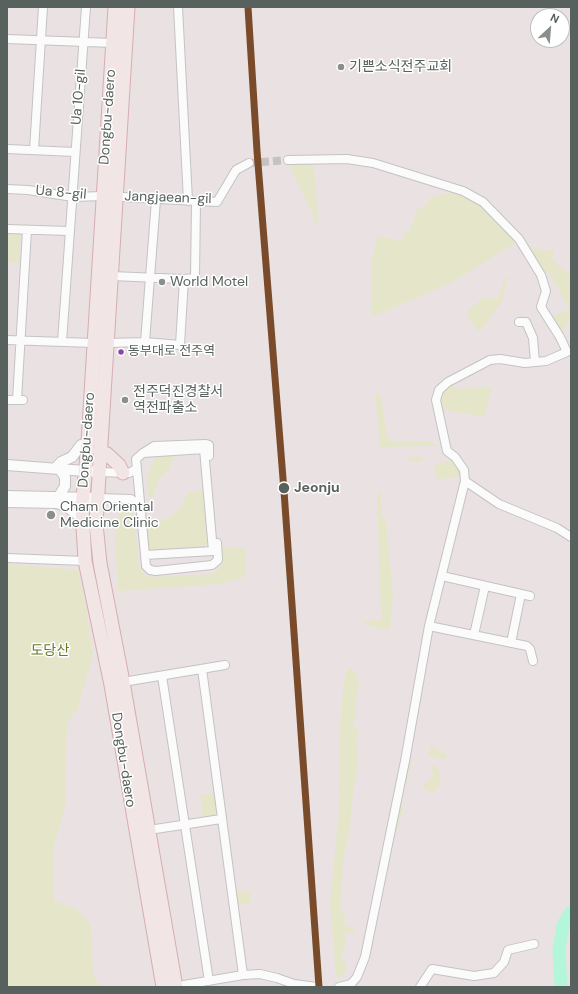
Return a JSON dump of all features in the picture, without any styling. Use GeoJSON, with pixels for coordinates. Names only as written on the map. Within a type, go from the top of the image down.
{"type":"FeatureCollection","features":[{"type":"Feature","properties":{"kind":"main road","name":"Dongbu-daero"},"geometry":{"type":"LineString","coordinates":[[115,7],[110,196],[111,276],[100,451],[83,498],[83,520],[86,561],[111,685],[163,987]]}},
{"type":"Feature","properties":{"kind":"main road","name":"Dongbu-daero"},"geometry":{"type":"LineString","coordinates":[[128,7],[110,196],[93,343],[88,442],[97,498],[96,524],[100,563],[124,682],[176,987]]}},
{"type":"Feature","properties":{"kind":"main road"},"geometry":{"type":"LineString","coordinates":[[100,451],[107,454],[119,465],[123,473]]}},
{"type":"Feature","properties":{"kind":"street"},"geometry":{"type":"LineString","coordinates":[[34,150],[43,7]]}},
{"type":"Feature","properties":{"kind":"street","name":"Ua 10-gil"},"geometry":{"type":"LineString","coordinates":[[62,342],[86,7]]}},
{"type":"Feature","properties":{"kind":"street"},"geometry":{"type":"LineString","coordinates":[[111,276],[184,279],[195,278],[192,201],[178,7]]}},
{"type":"Feature","properties":{"kind":"street"},"geometry":{"type":"LineString","coordinates":[[7,39],[113,44]]}},
{"type":"Feature","properties":{"kind":"street"},"geometry":{"type":"LineString","coordinates":[[7,149],[75,152]]}},
{"type":"Feature","properties":{"kind":"street"},"geometry":{"type":"LineString","coordinates":[[288,160],[347,159],[373,163],[463,191],[483,202],[519,239],[541,275],[546,291],[541,307],[560,337],[567,352],[546,362],[525,363],[500,359],[490,360],[455,377],[439,390],[436,400],[446,451],[455,457],[464,470],[465,481],[430,626],[405,761],[365,957],[357,976],[350,986],[339,987]]}},
{"type":"Feature","properties":{"kind":"street","name":"Jangjaean-gil"},"geometry":{"type":"LineString","coordinates":[[110,196],[156,200],[217,202],[236,170],[249,163]]}},
{"type":"Feature","properties":{"kind":"street","name":"Ua 8-gil"},"geometry":{"type":"LineString","coordinates":[[7,189],[28,190],[73,197],[110,196]]}},
{"type":"Feature","properties":{"kind":"street"},"geometry":{"type":"LineString","coordinates":[[146,342],[156,200]]}},
{"type":"Feature","properties":{"kind":"street"},"geometry":{"type":"LineString","coordinates":[[7,229],[69,231]]}},
{"type":"Feature","properties":{"kind":"street"},"geometry":{"type":"LineString","coordinates":[[7,400],[20,400],[21,341],[27,230]]}},
{"type":"Feature","properties":{"kind":"street"},"geometry":{"type":"LineString","coordinates":[[106,343],[146,342],[180,345],[184,279]]}},
{"type":"Feature","properties":{"kind":"street"},"geometry":{"type":"LineString","coordinates":[[519,322],[526,322],[533,338],[535,362]]}},
{"type":"Feature","properties":{"kind":"street"},"geometry":{"type":"LineString","coordinates":[[7,340],[93,343]]}},
{"type":"Feature","properties":{"kind":"street"},"geometry":{"type":"LineString","coordinates":[[58,468],[61,462],[72,457],[81,446],[88,442]]}},
{"type":"Feature","properties":{"kind":"street"},"geometry":{"type":"LineString","coordinates":[[209,445],[218,560],[212,565],[156,571],[150,570],[146,566],[136,469],[136,458],[143,453],[154,446],[209,445]]}},
{"type":"Feature","properties":{"kind":"street"},"geometry":{"type":"LineString","coordinates":[[143,453],[204,450],[213,551],[145,556]]}},
{"type":"Feature","properties":{"kind":"street"},"geometry":{"type":"LineString","coordinates":[[7,464],[92,472],[129,473],[136,469]]}},
{"type":"Feature","properties":{"kind":"street"},"geometry":{"type":"LineString","coordinates":[[58,468],[65,477],[65,486],[58,498]]}},
{"type":"Feature","properties":{"kind":"street"},"geometry":{"type":"LineString","coordinates":[[465,481],[499,504],[557,528],[571,537]]}},
{"type":"Feature","properties":{"kind":"street"},"geometry":{"type":"LineString","coordinates":[[10,498],[131,499],[140,507]]}},
{"type":"Feature","properties":{"kind":"street"},"geometry":{"type":"LineString","coordinates":[[10,498],[27,504],[57,504],[67,508],[83,520]]}},
{"type":"Feature","properties":{"kind":"street"},"geometry":{"type":"LineString","coordinates":[[7,558],[86,561]]}},
{"type":"Feature","properties":{"kind":"street"},"geometry":{"type":"LineString","coordinates":[[442,576],[530,596]]}},
{"type":"Feature","properties":{"kind":"street"},"geometry":{"type":"LineString","coordinates":[[474,635],[484,586]]}},
{"type":"Feature","properties":{"kind":"street"},"geometry":{"type":"LineString","coordinates":[[511,643],[521,594]]}},
{"type":"Feature","properties":{"kind":"street"},"geometry":{"type":"LineString","coordinates":[[430,626],[527,646],[530,649],[533,661]]}},
{"type":"Feature","properties":{"kind":"street"},"geometry":{"type":"LineString","coordinates":[[124,682],[225,665]]}},
{"type":"Feature","properties":{"kind":"street"},"geometry":{"type":"LineString","coordinates":[[202,669],[221,820],[243,975]]}},
{"type":"Feature","properties":{"kind":"street"},"geometry":{"type":"LineString","coordinates":[[162,676],[209,981]]}},
{"type":"Feature","properties":{"kind":"street"},"geometry":{"type":"LineString","coordinates":[[149,830],[221,820]]}},
{"type":"Feature","properties":{"kind":"street"},"geometry":{"type":"LineString","coordinates":[[420,987],[432,969],[474,976],[494,973],[504,962],[508,950],[534,944]]}},
{"type":"Feature","properties":{"kind":"street"},"geometry":{"type":"LineString","coordinates":[[172,987],[243,975],[260,974],[296,986],[317,987]]}},
{"type":"Feature","properties":{"kind":"green space"},"geometry":{"type":"Polygon","coordinates":[[[308,162],[314,167],[319,228],[289,164],[308,162]]]}},
{"type":"Feature","properties":{"kind":"green space"},"geometry":{"type":"Polygon","coordinates":[[[453,191],[483,206],[517,242],[451,283],[374,316],[372,314],[372,258],[378,235],[401,242],[405,232],[409,233],[418,208],[422,209],[430,198],[453,191]]]}},
{"type":"Feature","properties":{"kind":"green space"},"geometry":{"type":"Polygon","coordinates":[[[7,233],[20,234],[20,263],[7,262],[7,233]]]}},
{"type":"Feature","properties":{"kind":"green space"},"geometry":{"type":"Polygon","coordinates":[[[534,247],[544,251],[554,249],[552,259],[569,274],[568,276],[571,278],[571,314],[567,310],[568,307],[549,273],[542,270],[531,251],[534,247]]]}},
{"type":"Feature","properties":{"kind":"green space"},"geometry":{"type":"Polygon","coordinates":[[[506,275],[508,277],[502,302],[482,329],[478,331],[467,317],[468,311],[484,297],[497,300],[506,275]]]}},
{"type":"Feature","properties":{"kind":"green space"},"geometry":{"type":"Polygon","coordinates":[[[565,310],[571,316],[571,320],[565,324],[566,328],[560,331],[551,317],[565,310]]]}},
{"type":"Feature","properties":{"kind":"green space"},"geometry":{"type":"Polygon","coordinates":[[[452,384],[454,387],[461,390],[469,387],[492,388],[484,417],[441,409],[439,399],[442,391],[452,384]]]}},
{"type":"Feature","properties":{"kind":"green space"},"geometry":{"type":"Polygon","coordinates":[[[375,392],[381,395],[387,437],[390,441],[430,441],[438,446],[380,447],[375,392]]]}},
{"type":"Feature","properties":{"kind":"green space"},"geometry":{"type":"Polygon","coordinates":[[[179,453],[172,460],[171,468],[159,479],[152,498],[149,499],[147,485],[148,474],[155,457],[157,455],[179,453]]]}},
{"type":"Feature","properties":{"kind":"green space"},"geometry":{"type":"Polygon","coordinates":[[[419,456],[423,458],[422,461],[410,462],[408,457],[419,456]]]}},
{"type":"Feature","properties":{"kind":"green space"},"geometry":{"type":"Polygon","coordinates":[[[446,461],[457,463],[460,470],[459,476],[438,480],[434,466],[446,461]]]}},
{"type":"Feature","properties":{"kind":"green space"},"geometry":{"type":"Polygon","coordinates":[[[380,490],[382,516],[386,519],[393,594],[390,631],[364,624],[363,622],[381,619],[377,493],[380,490]]]}},
{"type":"Feature","properties":{"kind":"green space"},"geometry":{"type":"Polygon","coordinates":[[[189,491],[206,491],[208,543],[203,547],[152,550],[147,547],[145,525],[166,519],[172,515],[182,505],[189,491]]]}},
{"type":"Feature","properties":{"kind":"green space"},"geometry":{"type":"Polygon","coordinates":[[[125,505],[132,508],[134,514],[139,566],[145,575],[151,577],[212,574],[219,569],[222,564],[221,548],[245,547],[245,576],[222,584],[118,591],[114,522],[123,510],[122,507],[125,505]]]}},
{"type":"Feature","properties":{"kind":"green space","name":"도당산"},"geometry":{"type":"Polygon","coordinates":[[[7,564],[78,570],[86,607],[93,653],[78,709],[67,722],[65,807],[53,850],[54,900],[78,910],[91,925],[93,973],[100,987],[7,987],[7,564]]]}},
{"type":"Feature","properties":{"kind":"green space"},"geometry":{"type":"Polygon","coordinates":[[[352,668],[357,675],[359,684],[356,702],[356,717],[352,721],[359,734],[356,738],[358,762],[350,828],[344,856],[340,904],[341,913],[344,913],[345,917],[344,925],[354,929],[356,932],[345,933],[345,947],[341,958],[346,963],[346,968],[342,976],[336,977],[330,902],[339,809],[340,726],[344,681],[347,669],[352,668]]]}},
{"type":"Feature","properties":{"kind":"green space"},"geometry":{"type":"Polygon","coordinates":[[[431,746],[447,755],[445,760],[437,756],[435,759],[428,755],[431,746]]]}},
{"type":"Feature","properties":{"kind":"green space"},"geometry":{"type":"Polygon","coordinates":[[[409,760],[412,760],[412,763],[408,781],[405,781],[409,760]]]}},
{"type":"Feature","properties":{"kind":"green space"},"geometry":{"type":"Polygon","coordinates":[[[430,764],[437,767],[441,777],[439,788],[433,793],[421,787],[432,776],[433,772],[430,764]]]}},
{"type":"Feature","properties":{"kind":"green space"},"geometry":{"type":"Polygon","coordinates":[[[215,792],[217,812],[213,816],[203,818],[200,795],[215,792]]]}},
{"type":"Feature","properties":{"kind":"green space"},"geometry":{"type":"Polygon","coordinates":[[[401,802],[404,803],[403,809],[396,831],[401,802]]]}},
{"type":"Feature","properties":{"kind":"green space"},"geometry":{"type":"Polygon","coordinates":[[[235,891],[250,892],[251,903],[237,905],[235,891]]]}},
{"type":"Feature","properties":{"kind":"waterway"},"geometry":{"type":"LineString","coordinates":[[561,987],[559,950],[563,925],[571,912]]}},
{"type":"Feature","properties":{"kind":"tunnel"},"geometry":{"type":"LineString","coordinates":[[249,163],[288,160]]}},
{"type":"Feature","properties":{"kind":"railway"},"geometry":{"type":"LineString","coordinates":[[284,491],[319,987]]}},
{"type":"Feature","properties":{"kind":"transit line"},"geometry":{"type":"LineString","coordinates":[[248,7],[257,151],[284,491],[319,987]]}},
{"type":"Feature","properties":{"kind":"place","name":"기쁜소식전주교회"},"geometry":{"type":"Point","coordinates":[341,67]}},
{"type":"Feature","properties":{"kind":"place","name":"World Motel"},"geometry":{"type":"Point","coordinates":[162,282]}},
{"type":"Feature","properties":{"kind":"place","name":"동부대로 전주역"},"geometry":{"type":"Point","coordinates":[121,352]}},
{"type":"Feature","properties":{"kind":"place","name":"전주덕진경찰서 역전파출소"},"geometry":{"type":"Point","coordinates":[125,400]}},
{"type":"Feature","properties":{"kind":"place","name":"Jeonju"},"geometry":{"type":"Point","coordinates":[284,488]}},
{"type":"Feature","properties":{"kind":"place","name":"Cham Oriental Medicine Clinic"},"geometry":{"type":"Point","coordinates":[51,515]}}]}
